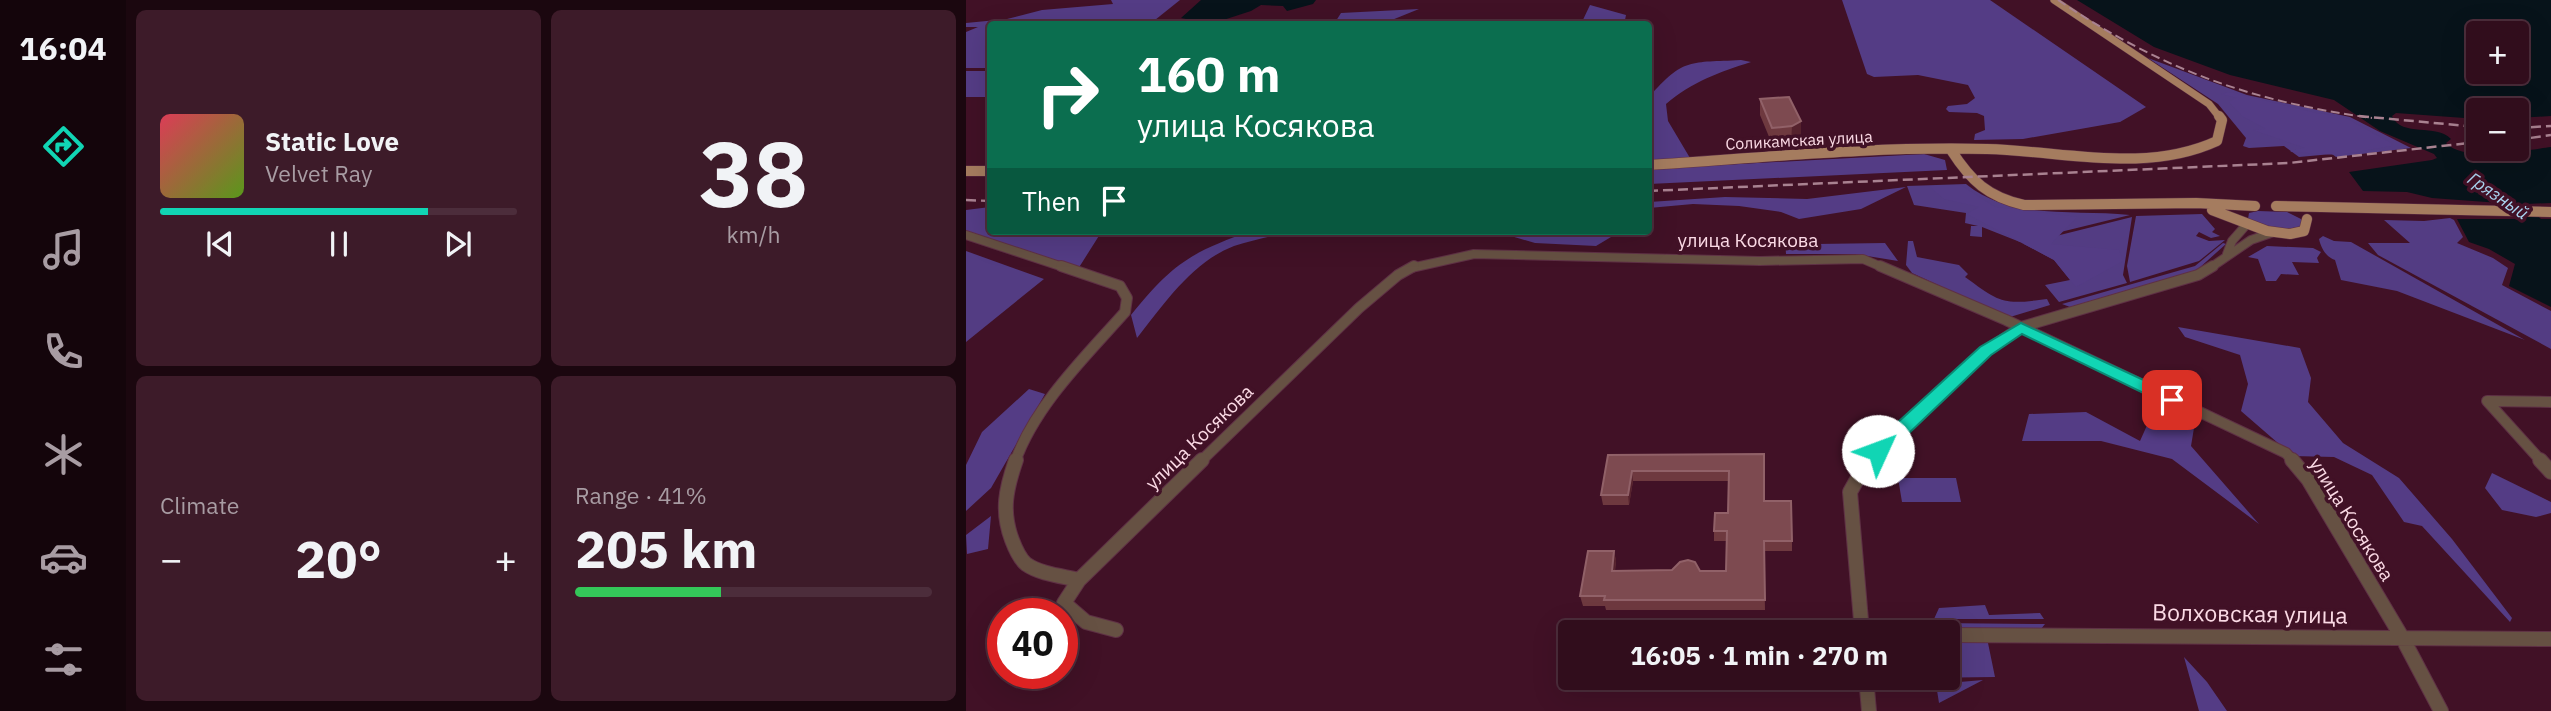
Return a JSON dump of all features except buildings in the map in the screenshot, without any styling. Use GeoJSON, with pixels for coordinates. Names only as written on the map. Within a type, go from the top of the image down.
{"type":"FeatureCollection","features":[{"type":"Feature","properties":{"kind":"main road","name":"Соликамская улица"},"geometry":{"type":"LineString","coordinates":[[1652,165],[1863,152],[1951,150],[2149,160],[2197,152],[2219,138],[2222,120],[2209,104],[2054,0]]}},
{"type":"Feature","properties":{"kind":"main road"},"geometry":{"type":"LineString","coordinates":[[1951,150],[1972,183],[1993,197],[2024,205],[2207,209],[2271,233],[2304,231],[2307,219]]}},
{"type":"Feature","properties":{"kind":"main road"},"geometry":{"type":"LineString","coordinates":[[966,171],[987,171]]}},
{"type":"Feature","properties":{"kind":"main road"},"geometry":{"type":"LineString","coordinates":[[2076,207],[2184,203],[2547,212]]}},
{"type":"Feature","properties":{"kind":"main road"},"geometry":{"type":"LineString","coordinates":[[2245,222],[2246,210],[2255,206]]}},
{"type":"Feature","properties":{"kind":"main road"},"geometry":{"type":"LineString","coordinates":[[2276,206],[2307,219],[2323,214],[2423,214],[2461,209]]}},
{"type":"Feature","properties":{"kind":"street"},"geometry":{"type":"LineString","coordinates":[[2227,254],[2245,222]]}},
{"type":"Feature","properties":{"kind":"street"},"geometry":{"type":"LineString","coordinates":[[1861,620],[1850,492],[1856,475],[1986,351],[2021,327],[2198,275],[2212,268],[2249,238],[2271,233]]}},
{"type":"Feature","properties":{"kind":"street"},"geometry":{"type":"LineString","coordinates":[[966,235],[1120,286],[1127,298],[1125,312],[1056,392],[1011,470],[1003,505],[1005,534],[1026,565],[1079,580]]}},
{"type":"Feature","properties":{"kind":"street","name":"улица Косякова"},"geometry":{"type":"LineString","coordinates":[[1116,630],[1086,622],[1064,603],[1079,580],[1359,307],[1398,275],[1432,260],[1474,254],[1760,261],[1863,259],[2021,327],[2286,453],[2308,479],[2403,639],[2413,663],[2441,711]]}},
{"type":"Feature","properties":{"kind":"street"},"geometry":{"type":"LineString","coordinates":[[2551,402],[2487,401],[2551,471]]}},
{"type":"Feature","properties":{"kind":"street","name":"Волховская улица"},"geometry":{"type":"LineString","coordinates":[[1960,635],[2551,639]]}},
{"type":"Feature","properties":{"kind":"street"},"geometry":{"type":"LineString","coordinates":[[1867,690],[1869,711]]}},
{"type":"Feature","properties":{"kind":"shaded area"},"geometry":{"type":"Polygon","coordinates":[[[1111,0],[1180,0],[1154,21],[987,21],[987,68],[966,68],[966,32],[978,27],[966,27],[966,23],[1007,19],[1042,10],[1113,4],[1111,0]]]}},
{"type":"Feature","properties":{"kind":"shaded area"},"geometry":{"type":"Polygon","coordinates":[[[1842,0],[1990,0],[2146,107],[2120,122],[2023,139],[1974,140],[1975,134],[1985,130],[1984,116],[1977,113],[1949,112],[1946,109],[1948,106],[1967,104],[1975,98],[1968,85],[1918,75],[1874,77],[1867,74],[1842,0]]]}},
{"type":"Feature","properties":{"kind":"shaded area"},"geometry":{"type":"Polygon","coordinates":[[[1590,5],[1626,15],[1625,20],[1582,21],[1590,5]]]}},
{"type":"Feature","properties":{"kind":"shaded area"},"geometry":{"type":"Polygon","coordinates":[[[1419,9],[1389,21],[1336,21],[1341,13],[1419,9]]]}},
{"type":"Feature","properties":{"kind":"shaded area"},"geometry":{"type":"Polygon","coordinates":[[[2148,58],[2247,95],[2350,117],[2411,148],[2336,157],[2332,154],[2299,157],[2284,146],[2243,146],[2246,138],[2218,104],[2148,58]]]}},
{"type":"Feature","properties":{"kind":"shaded area"},"geometry":{"type":"Polygon","coordinates":[[[1710,61],[1751,62],[1706,78],[1666,104],[1668,121],[1690,158],[1652,160],[1652,94],[1680,69],[1710,61]]]}},
{"type":"Feature","properties":{"kind":"shaded area"},"geometry":{"type":"Polygon","coordinates":[[[966,71],[987,71],[987,97],[966,97],[966,71]]]}},
{"type":"Feature","properties":{"kind":"shaded area"},"geometry":{"type":"Polygon","coordinates":[[[2230,92],[2316,113],[2342,116],[2391,143],[2391,146],[2339,155],[2292,152],[2290,151],[2305,148],[2253,130],[2266,129],[2242,116],[2229,102],[2237,98],[2221,94],[2230,92]]]}},
{"type":"Feature","properties":{"kind":"shaded area"},"geometry":{"type":"Polygon","coordinates":[[[1924,154],[1945,160],[1947,170],[1652,184],[1652,169],[1924,154]]]}},
{"type":"Feature","properties":{"kind":"shaded area"},"geometry":{"type":"Polygon","coordinates":[[[1966,184],[2003,204],[2023,208],[2130,215],[2020,242],[1982,227],[1982,237],[1970,236],[1971,226],[1978,226],[1965,223],[1966,213],[1914,205],[1907,186],[1966,184]]]}},
{"type":"Feature","properties":{"kind":"shaded area"},"geometry":{"type":"Polygon","coordinates":[[[1929,186],[1962,186],[1995,207],[2077,217],[2051,244],[2119,250],[2123,261],[2076,287],[2054,260],[1967,214],[1979,207],[1944,199],[1929,186]]]}},
{"type":"Feature","properties":{"kind":"shaded area"},"geometry":{"type":"Polygon","coordinates":[[[1906,187],[1861,209],[1799,219],[1781,212],[1739,206],[1693,204],[1652,208],[1652,202],[1725,197],[1807,199],[1906,187]]]}},
{"type":"Feature","properties":{"kind":"shaded area"},"geometry":{"type":"Polygon","coordinates":[[[987,207],[987,235],[1099,235],[1078,269],[966,232],[966,210],[987,207]]]}},
{"type":"Feature","properties":{"kind":"shaded area"},"geometry":{"type":"Polygon","coordinates":[[[2287,212],[2301,219],[2302,227],[2274,230],[2248,219],[2249,213],[2287,212]]]}},
{"type":"Feature","properties":{"kind":"shaded area"},"geometry":{"type":"Polygon","coordinates":[[[2202,214],[2215,229],[2212,232],[2220,236],[2211,238],[2199,232],[2196,236],[2209,241],[2225,240],[2199,261],[2130,282],[2127,266],[2136,216],[2202,214]]]}},
{"type":"Feature","properties":{"kind":"shaded area"},"geometry":{"type":"Polygon","coordinates":[[[2132,217],[2123,275],[2127,283],[2059,302],[2045,285],[2070,280],[2054,260],[2024,244],[2132,217]]]}},
{"type":"Feature","properties":{"kind":"shaded area"},"geometry":{"type":"Polygon","coordinates":[[[2450,218],[2454,220],[2463,237],[2457,243],[2493,258],[2508,268],[2502,285],[2551,311],[2551,349],[2378,255],[2368,243],[2410,243],[2384,220],[2424,221],[2450,218]]]}},
{"type":"Feature","properties":{"kind":"shaded area"},"geometry":{"type":"Polygon","coordinates":[[[1242,235],[1276,235],[1234,246],[1205,262],[1168,298],[1137,338],[1131,315],[1145,298],[1184,262],[1213,246],[1242,235]]]}},
{"type":"Feature","properties":{"kind":"shaded area"},"geometry":{"type":"Polygon","coordinates":[[[1614,235],[1596,246],[1535,243],[1511,236],[1614,235]]]}},
{"type":"Feature","properties":{"kind":"shaded area"},"geometry":{"type":"Polygon","coordinates":[[[2323,236],[2334,241],[2351,242],[2525,340],[2397,291],[2341,280],[2335,260],[2321,246],[2319,239],[2323,236]]]}},
{"type":"Feature","properties":{"kind":"shaded area"},"geometry":{"type":"Polygon","coordinates":[[[1785,239],[1816,244],[1885,243],[1898,261],[1855,254],[1786,254],[1785,239]]]}},
{"type":"Feature","properties":{"kind":"shaded area"},"geometry":{"type":"Polygon","coordinates":[[[1908,241],[1913,241],[1917,257],[1959,265],[1968,274],[1965,277],[1995,297],[2011,302],[2047,299],[2050,305],[2010,317],[2001,314],[1912,273],[1906,265],[1908,241]]]}},
{"type":"Feature","properties":{"kind":"shaded area"},"geometry":{"type":"Polygon","coordinates":[[[2223,243],[2226,244],[2197,270],[2070,307],[2062,304],[2195,266],[2223,243]]]}},
{"type":"Feature","properties":{"kind":"shaded area"},"geometry":{"type":"Polygon","coordinates":[[[2267,246],[2313,248],[2321,252],[2317,258],[2319,263],[2292,262],[2299,275],[2281,274],[2276,281],[2266,281],[2258,259],[2248,257],[2267,246]]]}},
{"type":"Feature","properties":{"kind":"shaded area"},"geometry":{"type":"Polygon","coordinates":[[[966,251],[1044,279],[966,342],[966,251]]]}},
{"type":"Feature","properties":{"kind":"shaded area"},"geometry":{"type":"Polygon","coordinates":[[[2178,327],[2300,348],[2311,378],[2308,402],[2343,443],[2399,478],[2452,539],[2512,618],[2510,622],[2422,526],[2404,522],[2372,475],[2334,457],[2293,456],[2241,411],[2248,384],[2240,355],[2185,337],[2178,327]]]}},
{"type":"Feature","properties":{"kind":"shaded area"},"geometry":{"type":"Polygon","coordinates":[[[1029,389],[1045,394],[991,488],[966,511],[966,465],[982,432],[1029,389]]]}},
{"type":"Feature","properties":{"kind":"shaded area"},"geometry":{"type":"Polygon","coordinates":[[[2157,403],[2195,422],[2191,446],[2259,524],[2172,459],[2101,441],[2022,441],[2029,414],[2086,412],[2140,441],[2157,403]]]}},
{"type":"Feature","properties":{"kind":"shaded area"},"geometry":{"type":"Polygon","coordinates":[[[2492,473],[2551,502],[2551,513],[2536,517],[2502,510],[2485,488],[2492,473]]]}},
{"type":"Feature","properties":{"kind":"shaded area"},"geometry":{"type":"Polygon","coordinates":[[[1898,478],[1956,478],[1961,502],[1902,502],[1898,478]]]}},
{"type":"Feature","properties":{"kind":"shaded area"},"geometry":{"type":"Polygon","coordinates":[[[991,516],[988,549],[967,554],[966,535],[991,516]]]}},
{"type":"Feature","properties":{"kind":"shaded area"},"geometry":{"type":"Polygon","coordinates":[[[1985,605],[1989,615],[2040,613],[2044,619],[1934,619],[1939,608],[1985,605]]]}},
{"type":"Feature","properties":{"kind":"shaded area"},"geometry":{"type":"Polygon","coordinates":[[[1960,623],[2045,624],[2041,629],[1960,629],[1960,623]]]}},
{"type":"Feature","properties":{"kind":"shaded area"},"geometry":{"type":"Polygon","coordinates":[[[1960,642],[1988,643],[1995,677],[1960,677],[1960,642]]]}},
{"type":"Feature","properties":{"kind":"shaded area"},"geometry":{"type":"Polygon","coordinates":[[[2184,657],[2207,682],[2227,711],[2199,711],[2184,657]]]}},
{"type":"Feature","properties":{"kind":"shaded area"},"geometry":{"type":"Polygon","coordinates":[[[1983,680],[1939,703],[1937,690],[1960,690],[1960,682],[1983,680]]]}},
{"type":"Feature","properties":{"kind":"water"},"geometry":{"type":"Polygon","coordinates":[[[1201,0],[1316,0],[1313,4],[1287,11],[1283,6],[1261,5],[1220,21],[1181,18],[1201,0]]]}},
{"type":"Feature","properties":{"kind":"water","name":"Грязный"},"geometry":{"type":"Polygon","coordinates":[[[2077,0],[2551,0],[2551,116],[2529,117],[2529,98],[2466,98],[2466,118],[2396,113],[2392,116],[2403,127],[2445,134],[2451,139],[2446,143],[2466,152],[2466,161],[2529,161],[2529,150],[2551,147],[2551,203],[2525,204],[2541,219],[2551,219],[2551,307],[2509,286],[2515,264],[2489,249],[2469,242],[2457,219],[2522,219],[2500,203],[2432,198],[2407,192],[2363,191],[2349,172],[2432,160],[2437,158],[2434,154],[2380,131],[2334,100],[2230,75],[2154,47],[2077,0]]]}},
{"type":"Feature","properties":{"kind":"railway"},"geometry":{"type":"LineString","coordinates":[[2058,0],[2133,45],[2208,78],[2286,102],[2359,116]]}},
{"type":"Feature","properties":{"kind":"railway"},"geometry":{"type":"LineString","coordinates":[[2359,116],[2466,126]]}},
{"type":"Feature","properties":{"kind":"railway"},"geometry":{"type":"LineString","coordinates":[[2359,116],[2372,118]]}},
{"type":"Feature","properties":{"kind":"railway"},"geometry":{"type":"LineString","coordinates":[[2529,127],[2551,126]]}},
{"type":"Feature","properties":{"kind":"railway"},"geometry":{"type":"LineString","coordinates":[[2529,138],[2551,135]]}},
{"type":"Feature","properties":{"kind":"railway"},"geometry":{"type":"LineString","coordinates":[[1652,191],[2289,163],[2466,143]]}},
{"type":"Feature","properties":{"kind":"railway"},"geometry":{"type":"LineString","coordinates":[[966,200],[987,201]]}},
{"type":"Feature","properties":{"kind":"route"},"geometry":{"type":"LineString","coordinates":[[1878,451],[1986,351],[2021,327],[2172,400]]}}]}
